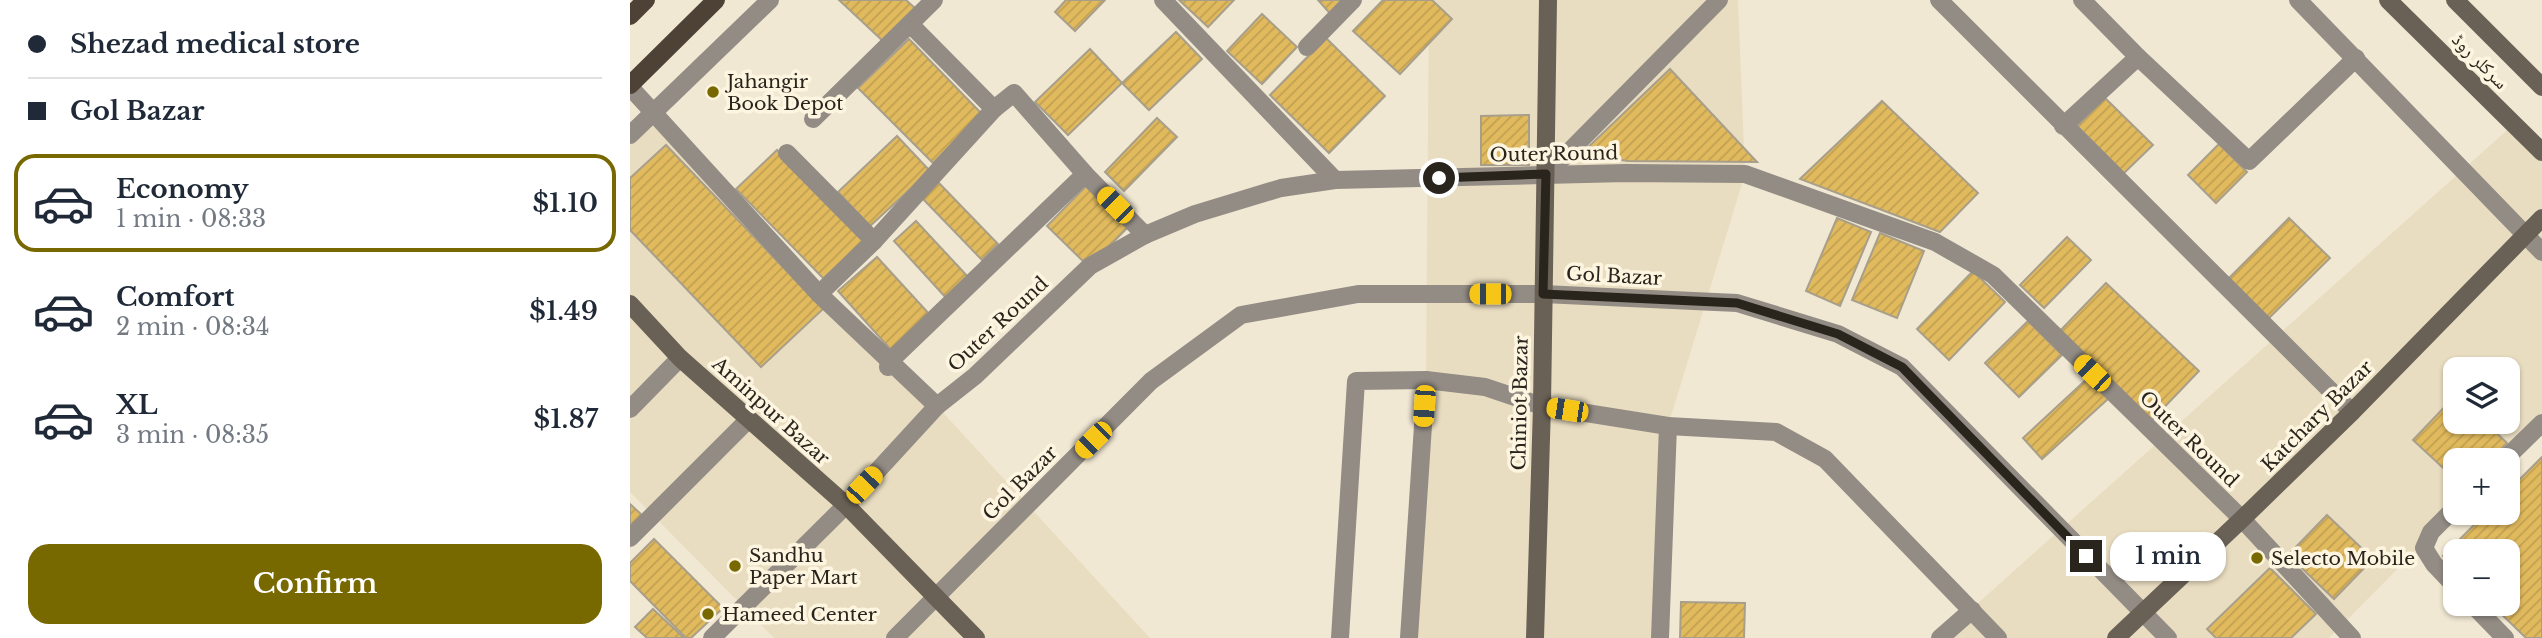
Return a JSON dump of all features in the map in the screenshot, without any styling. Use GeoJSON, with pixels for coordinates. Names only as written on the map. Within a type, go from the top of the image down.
{"type":"FeatureCollection","features":[{"type":"Feature","properties":{"kind":"main road"},"geometry":{"type":"LineString","coordinates":[[630,16],[646,0]]}},
{"type":"Feature","properties":{"kind":"main road"},"geometry":{"type":"LineString","coordinates":[[630,86],[716,0]]}},
{"type":"Feature","properties":{"kind":"street"},"geometry":{"type":"LineString","coordinates":[[630,135],[770,0]]}},
{"type":"Feature","properties":{"kind":"street"},"geometry":{"type":"LineString","coordinates":[[813,119],[934,0]]}},
{"type":"Feature","properties":{"kind":"street"},"geometry":{"type":"LineString","coordinates":[[1163,0],[1335,180]]}},
{"type":"Feature","properties":{"kind":"street"},"geometry":{"type":"LineString","coordinates":[[1307,47],[1353,0]]}},
{"type":"Feature","properties":{"kind":"street","name":"Chiniot Bazar"},"geometry":{"type":"LineString","coordinates":[[1535,638],[1542,406],[1548,0]]}},
{"type":"Feature","properties":{"kind":"street"},"geometry":{"type":"LineString","coordinates":[[1546,174],[1719,0]]}},
{"type":"Feature","properties":{"kind":"street"},"geometry":{"type":"LineString","coordinates":[[1939,0],[2352,412]]}},
{"type":"Feature","properties":{"kind":"street"},"geometry":{"type":"LineString","coordinates":[[2081,0],[2249,162],[2356,58]]}},
{"type":"Feature","properties":{"kind":"street"},"geometry":{"type":"LineString","coordinates":[[2298,0],[2542,252]]}},
{"type":"Feature","properties":{"kind":"street","name":"سرکلر روڈ"},"geometry":{"type":"LineString","coordinates":[[2388,0],[2542,152]]}},
{"type":"Feature","properties":{"kind":"street","name":"سرکلر روڈ"},"geometry":{"type":"LineString","coordinates":[[2455,0],[2542,87]]}},
{"type":"Feature","properties":{"kind":"street"},"geometry":{"type":"LineString","coordinates":[[910,24],[994,109]]}},
{"type":"Feature","properties":{"kind":"street"},"geometry":{"type":"LineString","coordinates":[[2063,126],[2138,57]]}},
{"type":"Feature","properties":{"kind":"street"},"geometry":{"type":"LineString","coordinates":[[630,86],[819,294],[889,364],[937,406]]}},
{"type":"Feature","properties":{"kind":"street"},"geometry":{"type":"LineString","coordinates":[[819,294],[874,241],[994,109],[1014,93],[1085,174],[1145,235]]}},
{"type":"Feature","properties":{"kind":"street"},"geometry":{"type":"LineString","coordinates":[[787,153],[874,241]]}},
{"type":"Feature","properties":{"kind":"street"},"geometry":{"type":"LineString","coordinates":[[889,364],[1085,174]]}},
{"type":"Feature","properties":{"kind":"street","name":"Outer Round"},"geometry":{"type":"LineString","coordinates":[[712,638],[846,505],[937,406],[975,376],[1090,266],[1145,235],[1195,214],[1281,188],[1335,180],[1546,174],[1745,174],[1935,242],[1993,275],[2242,520],[2352,638]]}},
{"type":"Feature","properties":{"kind":"street","name":"Katchary Bazar"},"geometry":{"type":"LineString","coordinates":[[2116,638],[2352,412],[2542,218]]}},
{"type":"Feature","properties":{"kind":"street","name":"Gol Bazar"},"geometry":{"type":"LineString","coordinates":[[895,638],[1151,381],[1241,316],[1359,293],[1543,294],[1737,303],[1838,334],[1902,367],[2168,638]]}},
{"type":"Feature","properties":{"kind":"street","name":"Aminpur Bazar"},"geometry":{"type":"LineString","coordinates":[[630,304],[680,358],[846,505],[976,638]]}},
{"type":"Feature","properties":{"kind":"street"},"geometry":{"type":"LineString","coordinates":[[630,409],[680,358]]}},
{"type":"Feature","properties":{"kind":"street"},"geometry":{"type":"LineString","coordinates":[[1409,638],[1426,380]]}},
{"type":"Feature","properties":{"kind":"street"},"geometry":{"type":"LineString","coordinates":[[1340,638],[1356,381],[1426,380],[1485,387],[1542,406],[1668,426],[1776,432],[1825,459],[1998,638]]}},
{"type":"Feature","properties":{"kind":"street"},"geometry":{"type":"LineString","coordinates":[[630,538],[748,420]]}},
{"type":"Feature","properties":{"kind":"street"},"geometry":{"type":"LineString","coordinates":[[2516,448],[2542,423]]}},
{"type":"Feature","properties":{"kind":"street"},"geometry":{"type":"LineString","coordinates":[[1660,638],[1668,426]]}},
{"type":"Feature","properties":{"kind":"street"},"geometry":{"type":"LineString","coordinates":[[2443,520],[2431,532],[2424,548],[2443,573]]}},
{"type":"Feature","properties":{"kind":"street"},"geometry":{"type":"LineString","coordinates":[[1940,638],[1972,610]]}},
{"type":"Feature","properties":{"kind":"street"},"geometry":{"type":"LineString","coordinates":[[2484,616],[2505,638]]}},
{"type":"Feature","properties":{"kind":"shaded area"},"geometry":{"type":"Polygon","coordinates":[[[1429,0],[1738,0],[1745,174],[1668,426],[1665,638],[1409,638],[1426,380],[1429,0]]]}},
{"type":"Feature","properties":{"kind":"shaded area"},"geometry":{"type":"Polygon","coordinates":[[[653,107],[937,406],[1150,638],[774,638],[630,492],[630,130],[653,107]]]}},
{"type":"Feature","properties":{"kind":"shaded area"},"geometry":{"type":"Polygon","coordinates":[[[2514,124],[2542,152],[2542,425],[2518,448],[2443,448],[2443,523],[2329,638],[1939,638],[2514,124]]]}},
{"type":"Feature","properties":{"kind":"building"},"geometry":{"type":"Polygon","coordinates":[[[839,0],[906,0],[916,9],[884,42],[839,0]]]}},
{"type":"Feature","properties":{"kind":"building"},"geometry":{"type":"Polygon","coordinates":[[[1066,0],[1105,0],[1075,31],[1055,12],[1066,0]]]}},
{"type":"Feature","properties":{"kind":"building"},"geometry":{"type":"Polygon","coordinates":[[[1179,0],[1234,0],[1208,27],[1179,0]]]}},
{"type":"Feature","properties":{"kind":"building"},"geometry":{"type":"Polygon","coordinates":[[[1318,0],[1357,0],[1335,19],[1318,0]]]}},
{"type":"Feature","properties":{"kind":"building"},"geometry":{"type":"Polygon","coordinates":[[[1383,0],[1432,0],[1452,19],[1400,74],[1353,31],[1383,0]]]}},
{"type":"Feature","properties":{"kind":"building"},"geometry":{"type":"Polygon","coordinates":[[[1262,14],[1297,47],[1262,84],[1227,51],[1262,14]]]}},
{"type":"Feature","properties":{"kind":"building"},"geometry":{"type":"Polygon","coordinates":[[[1176,32],[1202,59],[1149,110],[1122,83],[1176,32]]]}},
{"type":"Feature","properties":{"kind":"building"},"geometry":{"type":"Polygon","coordinates":[[[1326,38],[1385,96],[1329,153],[1270,95],[1326,38]]]}},
{"type":"Feature","properties":{"kind":"building"},"geometry":{"type":"Polygon","coordinates":[[[909,39],[982,114],[933,163],[858,88],[909,39]]]}},
{"type":"Feature","properties":{"kind":"building"},"geometry":{"type":"Polygon","coordinates":[[[1090,49],[1122,83],[1068,135],[1035,102],[1090,49]]]}},
{"type":"Feature","properties":{"kind":"building"},"geometry":{"type":"Polygon","coordinates":[[[1670,69],[1757,162],[1628,161],[1581,154],[1670,69]]]}},
{"type":"Feature","properties":{"kind":"building"},"geometry":{"type":"Polygon","coordinates":[[[2105,98],[2153,145],[2124,173],[2077,126],[2105,98]]]}},
{"type":"Feature","properties":{"kind":"building"},"geometry":{"type":"Polygon","coordinates":[[[1882,101],[1978,193],[1940,232],[1800,179],[1882,101]]]}},
{"type":"Feature","properties":{"kind":"building"},"geometry":{"type":"Polygon","coordinates":[[[1529,115],[1529,165],[1481,165],[1481,116],[1529,115]]]}},
{"type":"Feature","properties":{"kind":"building"},"geometry":{"type":"Polygon","coordinates":[[[1157,118],[1177,137],[1124,191],[1105,172],[1157,118]]]}},
{"type":"Feature","properties":{"kind":"building"},"geometry":{"type":"Polygon","coordinates":[[[897,136],[930,171],[870,226],[838,192],[897,136]]]}},
{"type":"Feature","properties":{"kind":"building"},"geometry":{"type":"Polygon","coordinates":[[[2219,144],[2247,172],[2216,203],[2188,175],[2219,144]]]}},
{"type":"Feature","properties":{"kind":"building"},"geometry":{"type":"Polygon","coordinates":[[[666,145],[823,309],[761,367],[630,230],[630,178],[666,145]]]}},
{"type":"Feature","properties":{"kind":"building"},"geometry":{"type":"Polygon","coordinates":[[[777,150],[864,241],[824,279],[736,189],[777,150]]]}},
{"type":"Feature","properties":{"kind":"building"},"geometry":{"type":"Polygon","coordinates":[[[938,182],[998,244],[982,260],[922,198],[938,182]]]}},
{"type":"Feature","properties":{"kind":"building"},"geometry":{"type":"Polygon","coordinates":[[[1087,185],[1130,225],[1089,267],[1047,226],[1087,185]]]}},
{"type":"Feature","properties":{"kind":"building"},"geometry":{"type":"Polygon","coordinates":[[[1837,218],[1871,232],[1840,306],[1806,291],[1837,218]]]}},
{"type":"Feature","properties":{"kind":"building"},"geometry":{"type":"Polygon","coordinates":[[[2289,218],[2330,258],[2269,318],[2229,278],[2289,218]]]}},
{"type":"Feature","properties":{"kind":"building"},"geometry":{"type":"Polygon","coordinates":[[[916,221],[970,279],[948,300],[894,241],[916,221]]]}},
{"type":"Feature","properties":{"kind":"building"},"geometry":{"type":"Polygon","coordinates":[[[1880,233],[1924,251],[1897,318],[1852,300],[1880,233]]]}},
{"type":"Feature","properties":{"kind":"building"},"geometry":{"type":"Polygon","coordinates":[[[2067,237],[2091,260],[2044,308],[2020,285],[2067,237]]]}},
{"type":"Feature","properties":{"kind":"building"},"geometry":{"type":"Polygon","coordinates":[[[877,257],[931,316],[892,351],[838,291],[877,257]]]}},
{"type":"Feature","properties":{"kind":"building"},"geometry":{"type":"Polygon","coordinates":[[[1973,271],[2005,302],[1949,360],[1917,329],[1973,271]]]}},
{"type":"Feature","properties":{"kind":"building"},"geometry":{"type":"Polygon","coordinates":[[[2106,283],[2199,371],[2151,421],[2058,333],[2106,283]]]}},
{"type":"Feature","properties":{"kind":"building"},"geometry":{"type":"Polygon","coordinates":[[[2028,321],[2062,355],[2019,397],[1985,363],[2028,321]]]}},
{"type":"Feature","properties":{"kind":"building"},"geometry":{"type":"Polygon","coordinates":[[[2088,378],[2108,399],[2042,459],[2023,438],[2088,378]]]}},
{"type":"Feature","properties":{"kind":"building"},"geometry":{"type":"Polygon","coordinates":[[[2443,409],[2443,434],[2498,434],[2507,443],[2502,448],[2443,448],[2443,468],[2413,440],[2443,409]]]}},
{"type":"Feature","properties":{"kind":"building"},"geometry":{"type":"Polygon","coordinates":[[[2542,457],[2542,638],[2526,638],[2503,616],[2520,616],[2520,539],[2460,539],[2474,525],[2520,525],[2520,479],[2542,457]]]}},
{"type":"Feature","properties":{"kind":"building"},"geometry":{"type":"Polygon","coordinates":[[[630,504],[643,516],[630,530],[630,504]]]}},
{"type":"Feature","properties":{"kind":"building"},"geometry":{"type":"Polygon","coordinates":[[[2327,515],[2373,559],[2334,599],[2288,555],[2327,515]]]}},
{"type":"Feature","properties":{"kind":"building"},"geometry":{"type":"Polygon","coordinates":[[[654,539],[723,608],[691,638],[686,638],[630,581],[630,563],[654,539]]]}},
{"type":"Feature","properties":{"kind":"building"},"geometry":{"type":"Polygon","coordinates":[[[2270,568],[2316,614],[2291,638],[2216,638],[2207,629],[2270,568]]]}},
{"type":"Feature","properties":{"kind":"building"},"geometry":{"type":"Polygon","coordinates":[[[1681,602],[1745,603],[1744,638],[1680,638],[1681,602]]]}},
{"type":"Feature","properties":{"kind":"building"},"geometry":{"type":"Polygon","coordinates":[[[653,609],[684,638],[647,638],[635,627],[653,609]]]}},
{"type":"Feature","properties":{"kind":"place","name":"Jahangir Book Depot"},"geometry":{"type":"Point","coordinates":[713,92]}},
{"type":"Feature","properties":{"kind":"place","name":"Selecto Mobile"},"geometry":{"type":"Point","coordinates":[2257,558]}},
{"type":"Feature","properties":{"kind":"place","name":"Sandhu Paper Mart"},"geometry":{"type":"Point","coordinates":[735,566]}},
{"type":"Feature","properties":{"kind":"place","name":"Hameed Center"},"geometry":{"type":"Point","coordinates":[708,614]}},
{"type":"Feature","properties":{"kind":"route"},"geometry":{"type":"LineString","coordinates":[[1439,178],[1546,174],[1543,294],[1737,303],[1838,334],[1902,367],[2086,556]]}}]}
